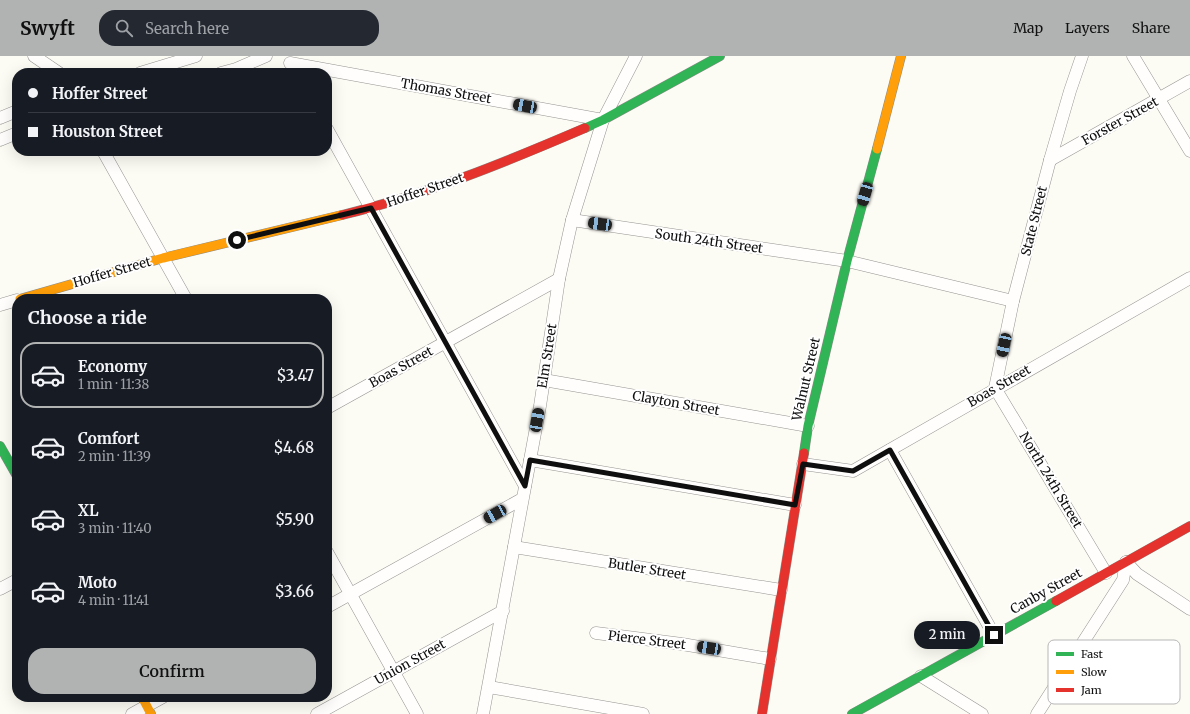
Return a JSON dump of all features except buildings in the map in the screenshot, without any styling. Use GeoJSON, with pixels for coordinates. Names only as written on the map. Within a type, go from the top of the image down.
{"type":"FeatureCollection","features":[{"type":"Feature","properties":{"kind":"main road","name":"Hoffer Street"},"geometry":{"type":"LineString","coordinates":[[37,294],[163,258],[371,208],[518,157],[603,120],[720,56]]}},
{"type":"Feature","properties":{"kind":"main road","name":"Walnut Street"},"geometry":{"type":"LineString","coordinates":[[762,714],[780,590],[803,464],[808,426],[847,261],[901,56]]}},
{"type":"Feature","properties":{"kind":"main road"},"geometry":{"type":"LineString","coordinates":[[0,446],[12,467]]}},
{"type":"Feature","properties":{"kind":"main road","name":"Canby Street"},"geometry":{"type":"LineString","coordinates":[[852,714],[1190,526]]}},
{"type":"Feature","properties":{"kind":"street"},"geometry":{"type":"LineString","coordinates":[[34,56],[52,68]]}},
{"type":"Feature","properties":{"kind":"street"},"geometry":{"type":"LineString","coordinates":[[156,68],[196,56]]}},
{"type":"Feature","properties":{"kind":"street"},"geometry":{"type":"LineString","coordinates":[[238,68],[266,56]]}},
{"type":"Feature","properties":{"kind":"street","name":"Elm Street"},"geometry":{"type":"LineString","coordinates":[[483,714],[489,688],[544,380],[559,279],[572,220],[603,120],[636,56]]}},
{"type":"Feature","properties":{"kind":"street","name":"State Street"},"geometry":{"type":"LineString","coordinates":[[995,388],[1013,301],[1050,160],[1082,56]]}},
{"type":"Feature","properties":{"kind":"street"},"geometry":{"type":"LineString","coordinates":[[1133,56],[1190,151]]}},
{"type":"Feature","properties":{"kind":"street","name":"Thomas Street"},"geometry":{"type":"LineString","coordinates":[[291,64],[313,68]]}},
{"type":"Feature","properties":{"kind":"street","name":"Thomas Street"},"geometry":{"type":"LineString","coordinates":[[332,71],[603,120]]}},
{"type":"Feature","properties":{"kind":"street","name":"Forster Street"},"geometry":{"type":"LineString","coordinates":[[1050,160],[1190,81]]}},
{"type":"Feature","properties":{"kind":"street"},"geometry":{"type":"LineString","coordinates":[[0,118],[12,114]]}},
{"type":"Feature","properties":{"kind":"street"},"geometry":{"type":"LineString","coordinates":[[0,140],[12,135]]}},
{"type":"Feature","properties":{"kind":"street"},"geometry":{"type":"LineString","coordinates":[[332,138],[525,486]]}},
{"type":"Feature","properties":{"kind":"street"},"geometry":{"type":"LineString","coordinates":[[106,156],[183,294]]}},
{"type":"Feature","properties":{"kind":"street","name":"South 24th Street"},"geometry":{"type":"LineString","coordinates":[[572,220],[847,261]]}},
{"type":"Feature","properties":{"kind":"street"},"geometry":{"type":"LineString","coordinates":[[847,261],[1013,301]]}},
{"type":"Feature","properties":{"kind":"street","name":"Boas Street"},"geometry":{"type":"LineString","coordinates":[[803,464],[853,471],[995,388],[1190,278]]}},
{"type":"Feature","properties":{"kind":"street","name":"Boas Street"},"geometry":{"type":"LineString","coordinates":[[332,405],[559,279]]}},
{"type":"Feature","properties":{"kind":"street"},"geometry":{"type":"LineString","coordinates":[[0,305],[12,301]]}},
{"type":"Feature","properties":{"kind":"street","name":"Clayton Street"},"geometry":{"type":"LineString","coordinates":[[544,380],[808,426]]}},
{"type":"Feature","properties":{"kind":"street","name":"North 24th Street"},"geometry":{"type":"LineString","coordinates":[[995,388],[1106,573]]}},
{"type":"Feature","properties":{"kind":"street"},"geometry":{"type":"LineString","coordinates":[[890,450],[994,635]]}},
{"type":"Feature","properties":{"kind":"street"},"geometry":{"type":"LineString","coordinates":[[530,460],[795,505]]}},
{"type":"Feature","properties":{"kind":"street"},"geometry":{"type":"LineString","coordinates":[[332,603],[522,499]]}},
{"type":"Feature","properties":{"kind":"street","name":"Butler Street"},"geometry":{"type":"LineString","coordinates":[[514,547],[780,590]]}},
{"type":"Feature","properties":{"kind":"street"},"geometry":{"type":"LineString","coordinates":[[332,561],[417,714]]}},
{"type":"Feature","properties":{"kind":"street"},"geometry":{"type":"LineString","coordinates":[[1126,562],[1137,574],[1190,608]]}},
{"type":"Feature","properties":{"kind":"street"},"geometry":{"type":"LineString","coordinates":[[1084,640],[1123,580],[1126,562]]}},
{"type":"Feature","properties":{"kind":"street"},"geometry":{"type":"LineString","coordinates":[[0,589],[12,583]]}},
{"type":"Feature","properties":{"kind":"street","name":"Union Street"},"geometry":{"type":"LineString","coordinates":[[317,714],[503,611]]}},
{"type":"Feature","properties":{"kind":"street","name":"Pierce Street"},"geometry":{"type":"LineString","coordinates":[[596,633],[682,644],[770,659]]}},
{"type":"Feature","properties":{"kind":"street"},"geometry":{"type":"LineString","coordinates":[[921,676],[982,714]]}},
{"type":"Feature","properties":{"kind":"street"},"geometry":{"type":"LineString","coordinates":[[489,688],[643,714]]}},
{"type":"Feature","properties":{"kind":"street"},"geometry":{"type":"LineString","coordinates":[[1037,714],[1048,697]]}},
{"type":"Feature","properties":{"kind":"street"},"geometry":{"type":"LineString","coordinates":[[132,714],[147,706]]}},
{"type":"Feature","properties":{"kind":"traffic: fast"},"geometry":{"type":"LineString","coordinates":[[585,128],[603,120],[720,56]]}},
{"type":"Feature","properties":{"kind":"traffic: fast"},"geometry":{"type":"LineString","coordinates":[[804,453],[808,426],[847,261],[877,149]]}},
{"type":"Feature","properties":{"kind":"traffic: fast"},"geometry":{"type":"LineString","coordinates":[[0,446],[12,467]]}},
{"type":"Feature","properties":{"kind":"traffic: fast"},"geometry":{"type":"LineString","coordinates":[[852,714],[1056,601]]}},
{"type":"Feature","properties":{"kind":"traffic: slow"},"geometry":{"type":"LineString","coordinates":[[877,149],[901,56]]}},
{"type":"Feature","properties":{"kind":"traffic: slow"},"geometry":{"type":"LineString","coordinates":[[37,294],[163,258],[342,215]]}},
{"type":"Feature","properties":{"kind":"traffic: slow"},"geometry":{"type":"LineString","coordinates":[[145,702],[151,714]]}},
{"type":"Feature","properties":{"kind":"traffic: jam"},"geometry":{"type":"LineString","coordinates":[[342,215],[435,188],[585,128]]}},
{"type":"Feature","properties":{"kind":"traffic: jam"},"geometry":{"type":"LineString","coordinates":[[762,714],[804,453]]}},
{"type":"Feature","properties":{"kind":"traffic: jam"},"geometry":{"type":"LineString","coordinates":[[1056,601],[1190,526]]}},
{"type":"Feature","properties":{"kind":"route"},"geometry":{"type":"LineString","coordinates":[[237,240],[371,208],[525,486],[530,460],[795,505],[803,464],[853,471],[890,450],[994,635]]}}]}
